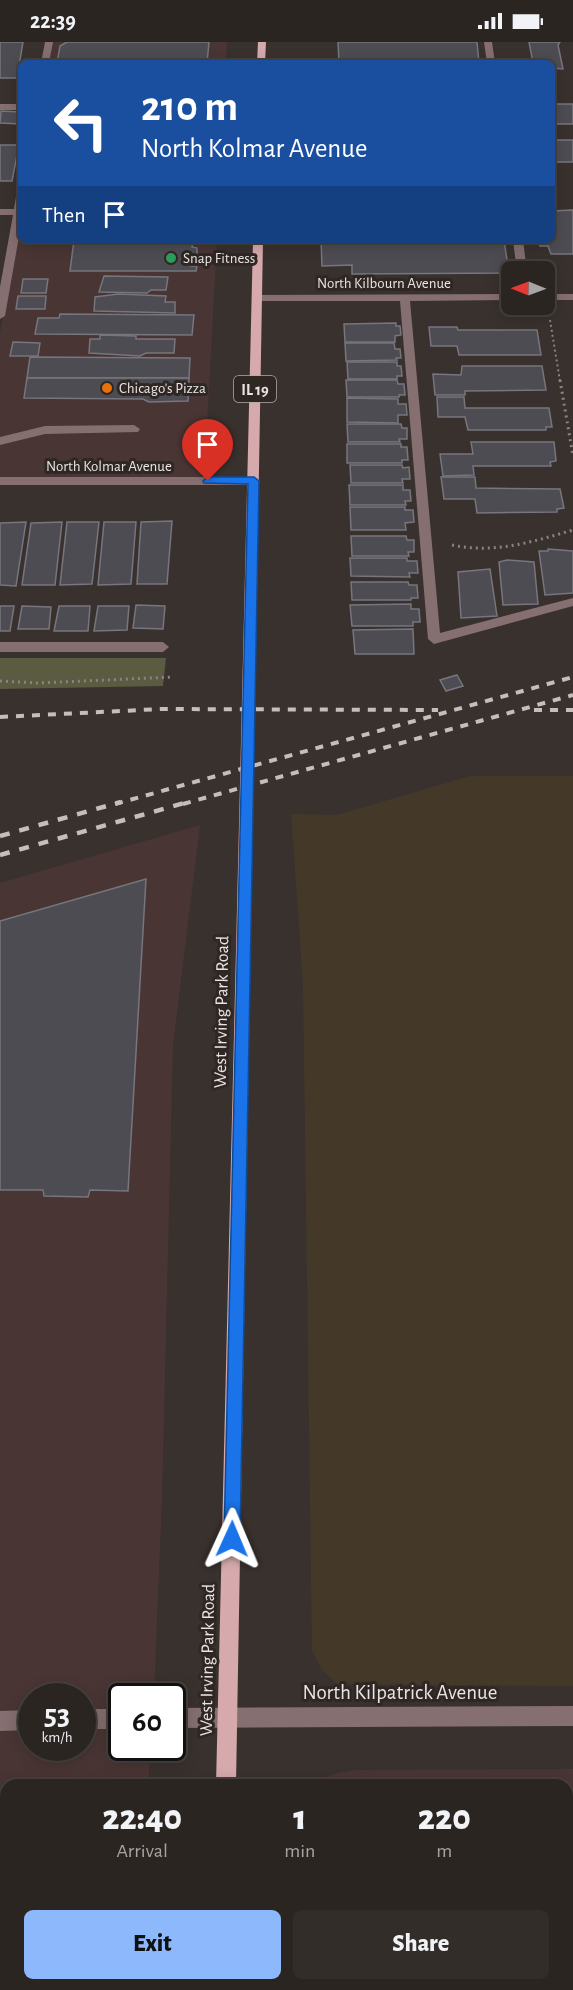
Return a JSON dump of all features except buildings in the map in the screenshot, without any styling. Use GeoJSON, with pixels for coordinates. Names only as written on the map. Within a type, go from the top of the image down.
{"type":"FeatureCollection","features":[{"type":"Feature","properties":{"kind":"main road"},"geometry":{"type":"LineString","coordinates":[[261,60],[262,42]]}},
{"type":"Feature","properties":{"kind":"main road","name":"West Irving Park Road"},"geometry":{"type":"LineString","coordinates":[[226,1779],[258,243]]}},
{"type":"Feature","properties":{"kind":"street"},"geometry":{"type":"LineString","coordinates":[[46,60],[49,42]]}},
{"type":"Feature","properties":{"kind":"street"},"geometry":{"type":"LineString","coordinates":[[488,42],[491,60]]}},
{"type":"Feature","properties":{"kind":"street"},"geometry":{"type":"LineString","coordinates":[[0,107],[18,107]]}},
{"type":"Feature","properties":{"kind":"street"},"geometry":{"type":"LineString","coordinates":[[0,212],[18,212]]}},
{"type":"Feature","properties":{"kind":"street"},"geometry":{"type":"LineString","coordinates":[[0,316],[18,222]]}},
{"type":"Feature","properties":{"kind":"street"},"geometry":{"type":"LineString","coordinates":[[518,243],[521,261]]}},
{"type":"Feature","properties":{"kind":"street","name":"North Kilbourn Avenue"},"geometry":{"type":"LineString","coordinates":[[257,298],[501,297]]}},
{"type":"Feature","properties":{"kind":"street"},"geometry":{"type":"LineString","coordinates":[[555,297],[573,297]]}},
{"type":"Feature","properties":{"kind":"street"},"geometry":{"type":"LineString","coordinates":[[405,298],[434,639],[573,602]]}},
{"type":"Feature","properties":{"kind":"street"},"geometry":{"type":"LineString","coordinates":[[0,441],[45,430],[134,429]]}},
{"type":"Feature","properties":{"kind":"street","name":"North Kolmar Avenue"},"geometry":{"type":"LineString","coordinates":[[0,481],[254,481]]}},
{"type":"Feature","properties":{"kind":"street"},"geometry":{"type":"LineString","coordinates":[[0,647],[163,647]]}},
{"type":"Feature","properties":{"kind":"street","name":"North Kilpatrick Avenue"},"geometry":{"type":"LineString","coordinates":[[186,1718],[573,1717]]}},
{"type":"Feature","properties":{"kind":"street"},"geometry":{"type":"LineString","coordinates":[[0,1721],[18,1720]]}},
{"type":"Feature","properties":{"kind":"path"},"geometry":{"type":"LineString","coordinates":[[550,317],[573,456]]}},
{"type":"Feature","properties":{"kind":"path"},"geometry":{"type":"LineString","coordinates":[[425,537],[470,550],[506,548],[573,530]]}},
{"type":"Feature","properties":{"kind":"path"},"geometry":{"type":"LineString","coordinates":[[0,681],[84,681],[173,677]]}},
{"type":"Feature","properties":{"kind":"shaded area"},"geometry":{"type":"Polygon","coordinates":[[[51,42],[227,42],[226,60],[48,60],[51,42]]]}},
{"type":"Feature","properties":{"kind":"shaded area"},"geometry":{"type":"Polygon","coordinates":[[[18,230],[18,243],[217,243],[204,480],[0,478],[0,333],[18,230]]]}},
{"type":"Feature","properties":{"kind":"shaded area"},"geometry":{"type":"Polygon","coordinates":[[[470,776],[573,776],[573,1686],[337,1684],[322,1670],[312,1650],[303,984],[291,814],[337,815],[470,776]]]}},
{"type":"Feature","properties":{"kind":"shaded area"},"geometry":{"type":"Polygon","coordinates":[[[200,825],[173,1045],[162,1497],[155,1683],[108,1683],[108,1761],[150,1761],[148,1779],[0,1779],[0,883],[200,825]]]}},
{"type":"Feature","properties":{"kind":"shaded area"},"geometry":{"type":"Polygon","coordinates":[[[573,1769],[573,1779],[323,1779],[356,1770],[573,1769]]]}},
{"type":"Feature","properties":{"kind":"green space"},"geometry":{"type":"Polygon","coordinates":[[[0,658],[166,658],[163,686],[0,689],[0,658]]]}},
{"type":"Feature","properties":{"kind":"railway"},"geometry":{"type":"LineString","coordinates":[[115,804],[573,677]]}},
{"type":"Feature","properties":{"kind":"railway"},"geometry":{"type":"LineString","coordinates":[[183,804],[573,695]]}},
{"type":"Feature","properties":{"kind":"railway"},"geometry":{"type":"LineString","coordinates":[[0,717],[161,709],[438,710]]}},
{"type":"Feature","properties":{"kind":"railway"},"geometry":{"type":"LineString","coordinates":[[534,710],[573,710]]}},
{"type":"Feature","properties":{"kind":"railway"},"geometry":{"type":"LineString","coordinates":[[0,836],[121,802]]}},
{"type":"Feature","properties":{"kind":"railway"},"geometry":{"type":"LineString","coordinates":[[0,855],[188,802]]}},
{"type":"Feature","properties":{"kind":"place","name":"Snap Fitness"},"geometry":{"type":"Point","coordinates":[171,258]}},
{"type":"Feature","properties":{"kind":"place","name":"Chicago's Pizza"},"geometry":{"type":"Point","coordinates":[107,388]}},
{"type":"Feature","properties":{"kind":"route"},"geometry":{"type":"LineString","coordinates":[[208,481],[254,481],[232,1539]]}}]}
